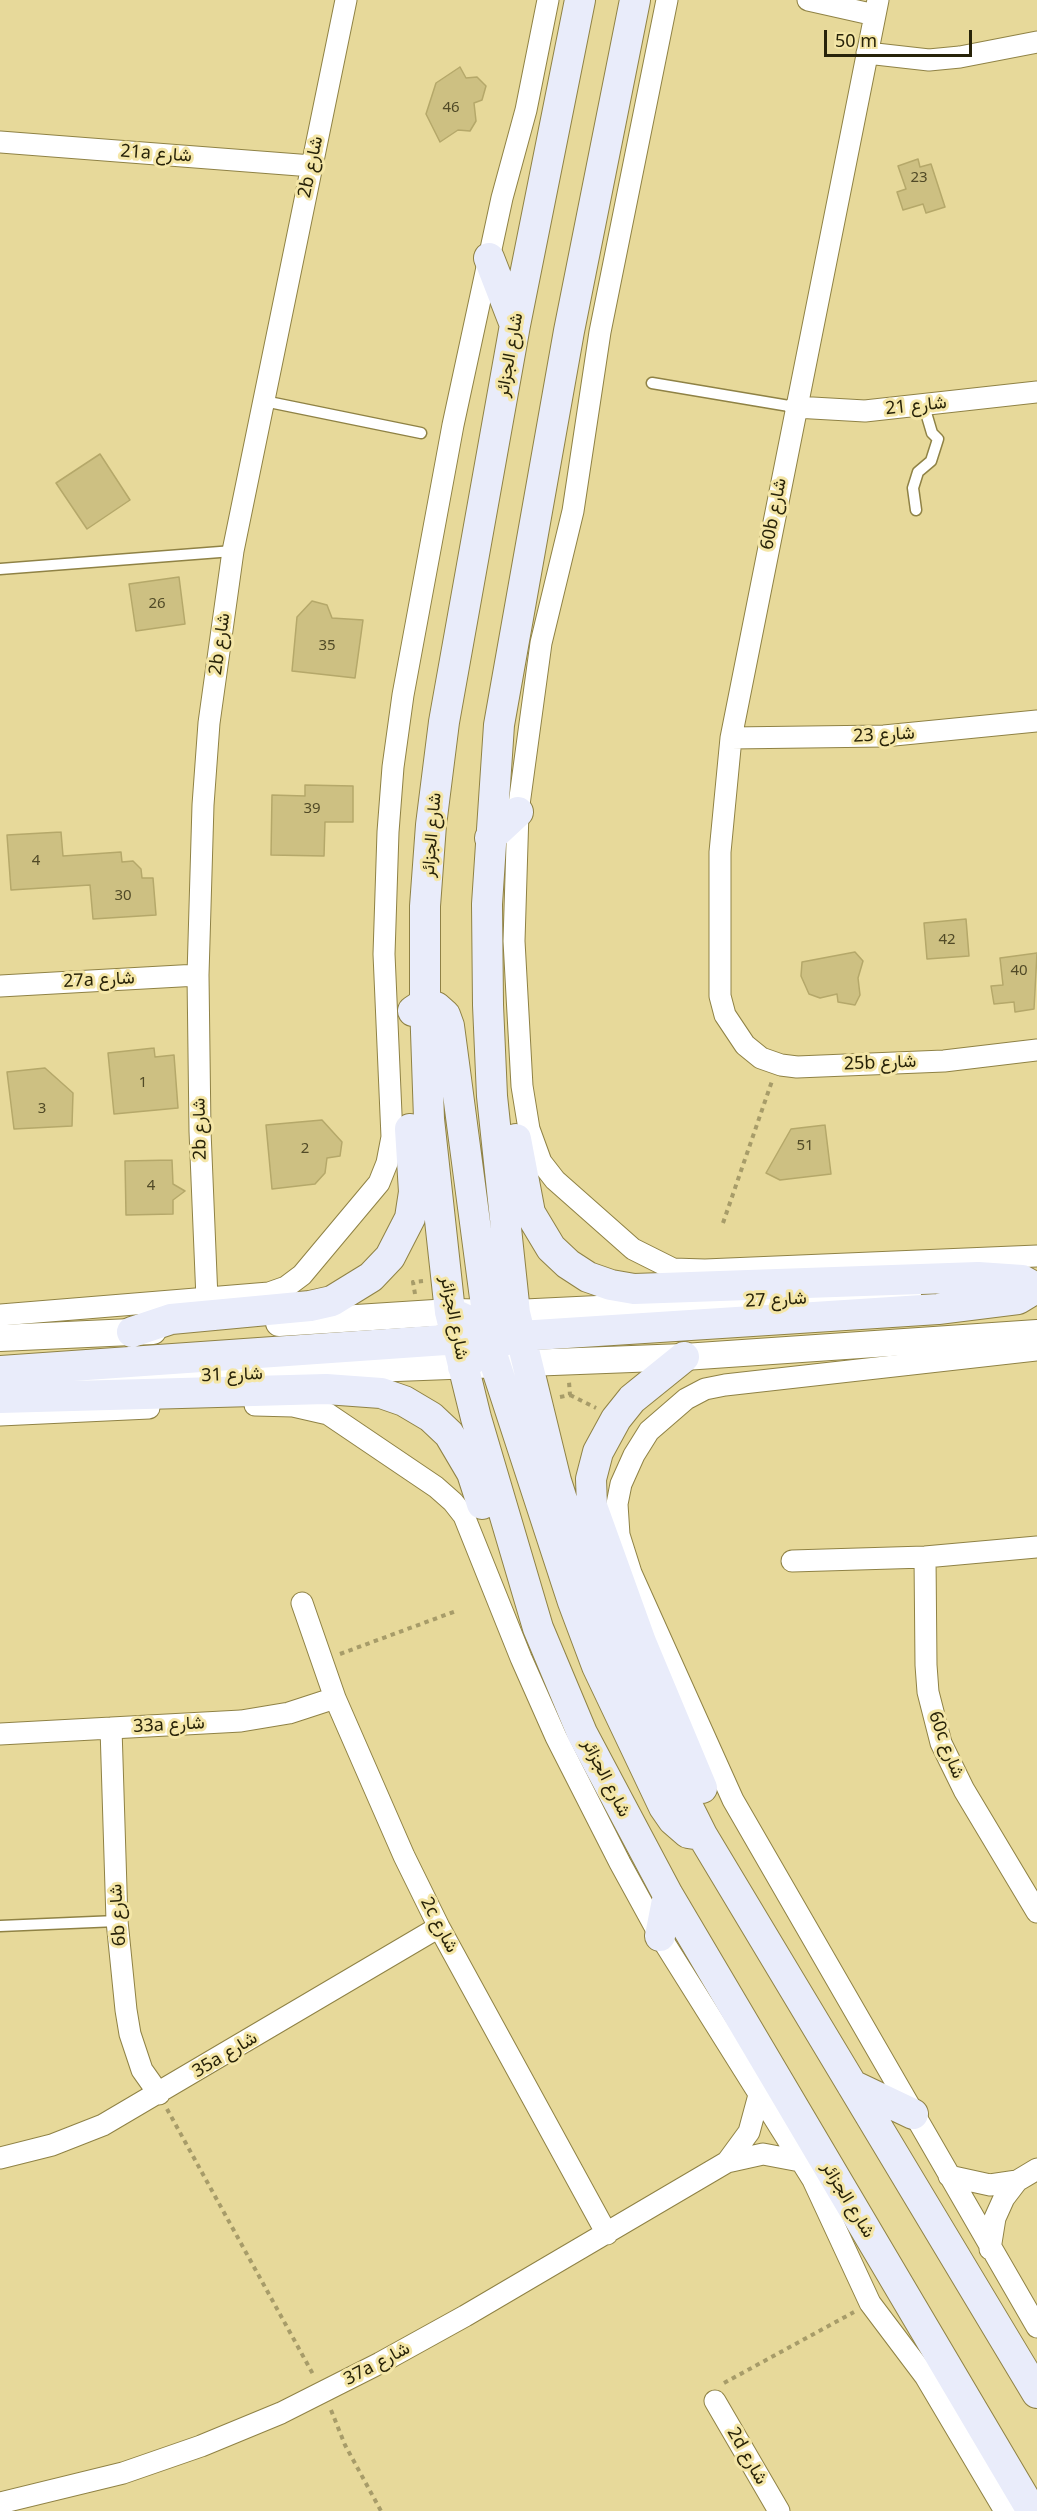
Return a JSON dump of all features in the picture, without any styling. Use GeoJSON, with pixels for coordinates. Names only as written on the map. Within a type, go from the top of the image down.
{"type":"FeatureCollection","features":[{"type":"Feature","properties":{"kind":"main road","name":"شارع الجزائر"},"geometry":{"type":"LineString","coordinates":[[579,0],[515,325],[444,722],[431,825],[425,906],[424,1003],[429,1119],[490,1338],[537,1628],[582,1733],[668,1895],[1032,2511]]}},
{"type":"Feature","properties":{"kind":"main road","name":"شارع الجزائر"},"geometry":{"type":"LineString","coordinates":[[634,0],[568,331],[500,725],[486,904],[492,1096],[490,1338],[556,1481],[594,1594],[619,1656],[702,1835],[1037,2393]]}},
{"type":"Feature","properties":{"kind":"main road"},"geometry":{"type":"LineString","coordinates":[[489,258],[515,325]]}},
{"type":"Feature","properties":{"kind":"main road"},"geometry":{"type":"LineString","coordinates":[[490,838],[518,812]]}},
{"type":"Feature","properties":{"kind":"main road"},"geometry":{"type":"LineString","coordinates":[[132,1332],[171,1319],[310,1306],[332,1301],[371,1277],[390,1257],[410,1218],[414,1192],[405,1038],[409,1016],[424,1003]]}},
{"type":"Feature","properties":{"kind":"main road"},"geometry":{"type":"LineString","coordinates":[[0,1371],[938,1310],[1018,1299],[1036,1288],[1022,1280],[978,1277],[634,1289],[611,1285],[588,1277],[568,1264],[551,1248],[530,1213],[523,1186],[503,1051],[488,1005]]}},
{"type":"Feature","properties":{"kind":"main road"},"geometry":{"type":"LineString","coordinates":[[684,1357],[632,1399],[616,1419],[598,1452],[591,1479],[592,1506],[641,1642],[703,1789],[709,1823],[702,1835]]}},
{"type":"Feature","properties":{"kind":"main road"},"geometry":{"type":"LineString","coordinates":[[0,1398],[326,1389],[381,1393],[404,1401],[431,1417],[449,1434],[459,1449],[472,1473],[510,1587],[537,1628]]}},
{"type":"Feature","properties":{"kind":"main road"},"geometry":{"type":"LineString","coordinates":[[660,1936],[668,1895]]}},
{"type":"Feature","properties":{"kind":"main road"},"geometry":{"type":"LineString","coordinates":[[852,2085],[912,2114]]}},
{"type":"Feature","properties":{"kind":"street","name":"2b شارع"},"geometry":{"type":"LineString","coordinates":[[207,1299],[200,1131],[198,975],[205,764],[233,551],[346,0]]}},
{"type":"Feature","properties":{"kind":"street"},"geometry":{"type":"LineString","coordinates":[[2,1331],[207,1299],[269,1293],[286,1287],[302,1275],[359,1210],[379,1183],[387,1163],[392,1137],[384,954],[393,767],[403,695],[453,425],[489,258],[526,110],[549,0]]}},
{"type":"Feature","properties":{"kind":"street"},"geometry":{"type":"LineString","coordinates":[[667,0],[600,332],[573,511],[539,652],[518,812],[514,941],[522,1086],[529,1129],[548,1172],[633,1249],[659,1264],[687,1270],[1037,1256]]}},
{"type":"Feature","properties":{"kind":"street"},"geometry":{"type":"LineString","coordinates":[[808,0],[876,8]]}},
{"type":"Feature","properties":{"kind":"street","name":"60b شارع"},"geometry":{"type":"LineString","coordinates":[[734,1031],[725,1015],[720,996],[719,967],[720,852],[731,738],[876,8]]}},
{"type":"Feature","properties":{"kind":"street"},"geometry":{"type":"LineString","coordinates":[[867,53],[929,60],[960,57],[1037,42]]}},
{"type":"Feature","properties":{"kind":"street","name":"21a شارع"},"geometry":{"type":"LineString","coordinates":[[0,142],[312,165]]}},
{"type":"Feature","properties":{"kind":"street","name":"شارع 21"},"geometry":{"type":"LineString","coordinates":[[795,408],[865,411],[1037,392]]}},
{"type":"Feature","properties":{"kind":"street","name":"شارع 23"},"geometry":{"type":"LineString","coordinates":[[731,738],[884,735],[1037,722]]}},
{"type":"Feature","properties":{"kind":"street","name":"27a شارع"},"geometry":{"type":"LineString","coordinates":[[0,986],[198,975]]}},
{"type":"Feature","properties":{"kind":"street","name":"25b شارع"},"geometry":{"type":"LineString","coordinates":[[734,1031],[761,1058],[797,1067],[944,1061],[1037,1050]]}},
{"type":"Feature","properties":{"kind":"street"},"geometry":{"type":"LineString","coordinates":[[2,1331],[490,1338],[684,1357],[1037,1333]]}},
{"type":"Feature","properties":{"kind":"street","name":"شارع 31"},"geometry":{"type":"LineString","coordinates":[[0,1383],[490,1338]]}},
{"type":"Feature","properties":{"kind":"street"},"geometry":{"type":"LineString","coordinates":[[980,1338],[1024,1351]]}},
{"type":"Feature","properties":{"kind":"street"},"geometry":{"type":"LineString","coordinates":[[1024,1351],[705,1389],[686,1399],[649,1431],[621,1484],[617,1504],[619,1535],[631,1573],[680,1687],[733,1800],[912,2114],[1037,2327]]}},
{"type":"Feature","properties":{"kind":"street"},"geometry":{"type":"LineString","coordinates":[[0,1415],[266,1404],[293,1406],[328,1414],[347,1424],[436,1487],[453,1502],[471,1530],[500,1607],[556,1737],[660,1936],[822,2198],[870,2303],[937,2394],[1005,2511]]}},
{"type":"Feature","properties":{"kind":"street"},"geometry":{"type":"LineString","coordinates":[[792,1561],[926,1557],[1037,1547]]}},
{"type":"Feature","properties":{"kind":"street","name":"60c شارع"},"geometry":{"type":"LineString","coordinates":[[926,1557],[926,1665],[936,1726],[952,1767],[1037,1912]]}},
{"type":"Feature","properties":{"kind":"street","name":"2c شارع"},"geometry":{"type":"LineString","coordinates":[[302,1603],[335,1698],[370,1784],[439,1928],[607,2234]]}},
{"type":"Feature","properties":{"kind":"street","name":"33a شارع"},"geometry":{"type":"LineString","coordinates":[[0,1734],[241,1721],[289,1713],[335,1698]]}},
{"type":"Feature","properties":{"kind":"street","name":"6b شارع"},"geometry":{"type":"LineString","coordinates":[[111,1728],[117,1921],[129,2034],[142,2070],[159,2094]]}},
{"type":"Feature","properties":{"kind":"street","name":"35a شارع"},"geometry":{"type":"LineString","coordinates":[[0,2158],[52,2145],[103,2125],[439,1928]]}},
{"type":"Feature","properties":{"kind":"street","name":"37a شارع"},"geometry":{"type":"LineString","coordinates":[[727,2162],[749,2132],[759,2095]]}},
{"type":"Feature","properties":{"kind":"street","name":"37a شارع"},"geometry":{"type":"LineString","coordinates":[[0,2503],[123,2473],[190,2450],[281,2413],[323,2393],[446,2326],[727,2162],[763,2154],[800,2160]]}},
{"type":"Feature","properties":{"kind":"street"},"geometry":{"type":"LineString","coordinates":[[990,2248],[995,2218],[1004,2198],[1017,2181],[1037,2169]]}},
{"type":"Feature","properties":{"kind":"street"},"geometry":{"type":"LineString","coordinates":[[949,2176],[990,2185],[1017,2181]]}},
{"type":"Feature","properties":{"kind":"street","name":"2d شارع"},"geometry":{"type":"LineString","coordinates":[[715,2401],[779,2511]]}},
{"type":"Feature","properties":{"kind":"lane"},"geometry":{"type":"LineString","coordinates":[[652,382],[795,408]]}},
{"type":"Feature","properties":{"kind":"lane"},"geometry":{"type":"LineString","coordinates":[[264,401],[421,433]]}},
{"type":"Feature","properties":{"kind":"lane"},"geometry":{"type":"LineString","coordinates":[[916,510],[913,488],[918,472],[935,454],[938,439],[932,433],[924,406]]}},
{"type":"Feature","properties":{"kind":"lane"},"geometry":{"type":"LineString","coordinates":[[0,569],[233,551]]}},
{"type":"Feature","properties":{"kind":"lane"},"geometry":{"type":"LineString","coordinates":[[0,1926],[117,1921]]}},
{"type":"Feature","properties":{"kind":"path"},"geometry":{"type":"LineString","coordinates":[[723,1223],[765,1097],[782,1065]]}},
{"type":"Feature","properties":{"kind":"path"},"geometry":{"type":"LineString","coordinates":[[322,1661],[456,1611]]}},
{"type":"Feature","properties":{"kind":"path"},"geometry":{"type":"LineString","coordinates":[[159,2094],[323,2393],[345,2445],[381,2511]]}},
{"type":"Feature","properties":{"kind":"path"},"geometry":{"type":"LineString","coordinates":[[715,2401],[710,2391],[870,2303]]}},
{"type":"Feature","properties":{"kind":"building"},"geometry":{"type":"Polygon","coordinates":[[[460,67],[466,78],[477,77],[486,86],[482,100],[474,103],[476,121],[470,131],[458,130],[440,142],[426,114],[436,83],[460,67]]]}},
{"type":"Feature","properties":{"kind":"building"},"geometry":{"type":"Polygon","coordinates":[[[918,159],[920,167],[931,164],[945,207],[926,213],[923,204],[903,210],[897,192],[906,189],[898,166],[918,159]]]}},
{"type":"Feature","properties":{"kind":"building"},"geometry":{"type":"Polygon","coordinates":[[[100,454],[130,500],[87,529],[56,483],[100,454]]]}},
{"type":"Feature","properties":{"kind":"building"},"geometry":{"type":"Polygon","coordinates":[[[179,577],[185,624],[136,631],[129,584],[179,577]]]}},
{"type":"Feature","properties":{"kind":"building"},"geometry":{"type":"Polygon","coordinates":[[[312,601],[327,605],[332,618],[363,620],[355,678],[292,671],[297,617],[312,601]]]}},
{"type":"Feature","properties":{"kind":"building"},"geometry":{"type":"Polygon","coordinates":[[[305,785],[353,786],[353,822],[325,822],[324,856],[271,855],[272,795],[305,796],[305,785]]]}},
{"type":"Feature","properties":{"kind":"building"},"geometry":{"type":"Polygon","coordinates":[[[61,832],[63,856],[121,852],[122,862],[133,861],[141,869],[142,878],[153,878],[156,915],[93,919],[90,885],[11,890],[7,835],[61,832]]]}},
{"type":"Feature","properties":{"kind":"building"},"geometry":{"type":"Polygon","coordinates":[[[966,919],[969,956],[927,959],[924,923],[966,919]]]}},
{"type":"Feature","properties":{"kind":"building"},"geometry":{"type":"Polygon","coordinates":[[[855,952],[863,961],[858,978],[860,995],[855,1005],[838,1002],[837,994],[820,998],[809,994],[801,976],[802,962],[855,952]]]}},
{"type":"Feature","properties":{"kind":"building"},"geometry":{"type":"Polygon","coordinates":[[[1037,953],[1034,1009],[1015,1012],[1014,1002],[994,1004],[991,986],[1003,985],[1000,958],[1037,953]]]}},
{"type":"Feature","properties":{"kind":"building"},"geometry":{"type":"Polygon","coordinates":[[[154,1048],[155,1057],[174,1055],[178,1108],[114,1114],[108,1053],[154,1048]]]}},
{"type":"Feature","properties":{"kind":"building"},"geometry":{"type":"Polygon","coordinates":[[[45,1068],[73,1093],[72,1126],[14,1129],[7,1072],[45,1068]]]}},
{"type":"Feature","properties":{"kind":"building"},"geometry":{"type":"Polygon","coordinates":[[[322,1120],[342,1142],[340,1156],[327,1158],[325,1173],[315,1184],[272,1189],[266,1125],[322,1120]]]}},
{"type":"Feature","properties":{"kind":"building"},"geometry":{"type":"Polygon","coordinates":[[[825,1125],[831,1174],[780,1180],[766,1173],[791,1129],[825,1125]]]}},
{"type":"Feature","properties":{"kind":"building"},"geometry":{"type":"Polygon","coordinates":[[[172,1160],[173,1184],[185,1191],[173,1200],[173,1214],[126,1215],[125,1161],[172,1160]]]}}]}
